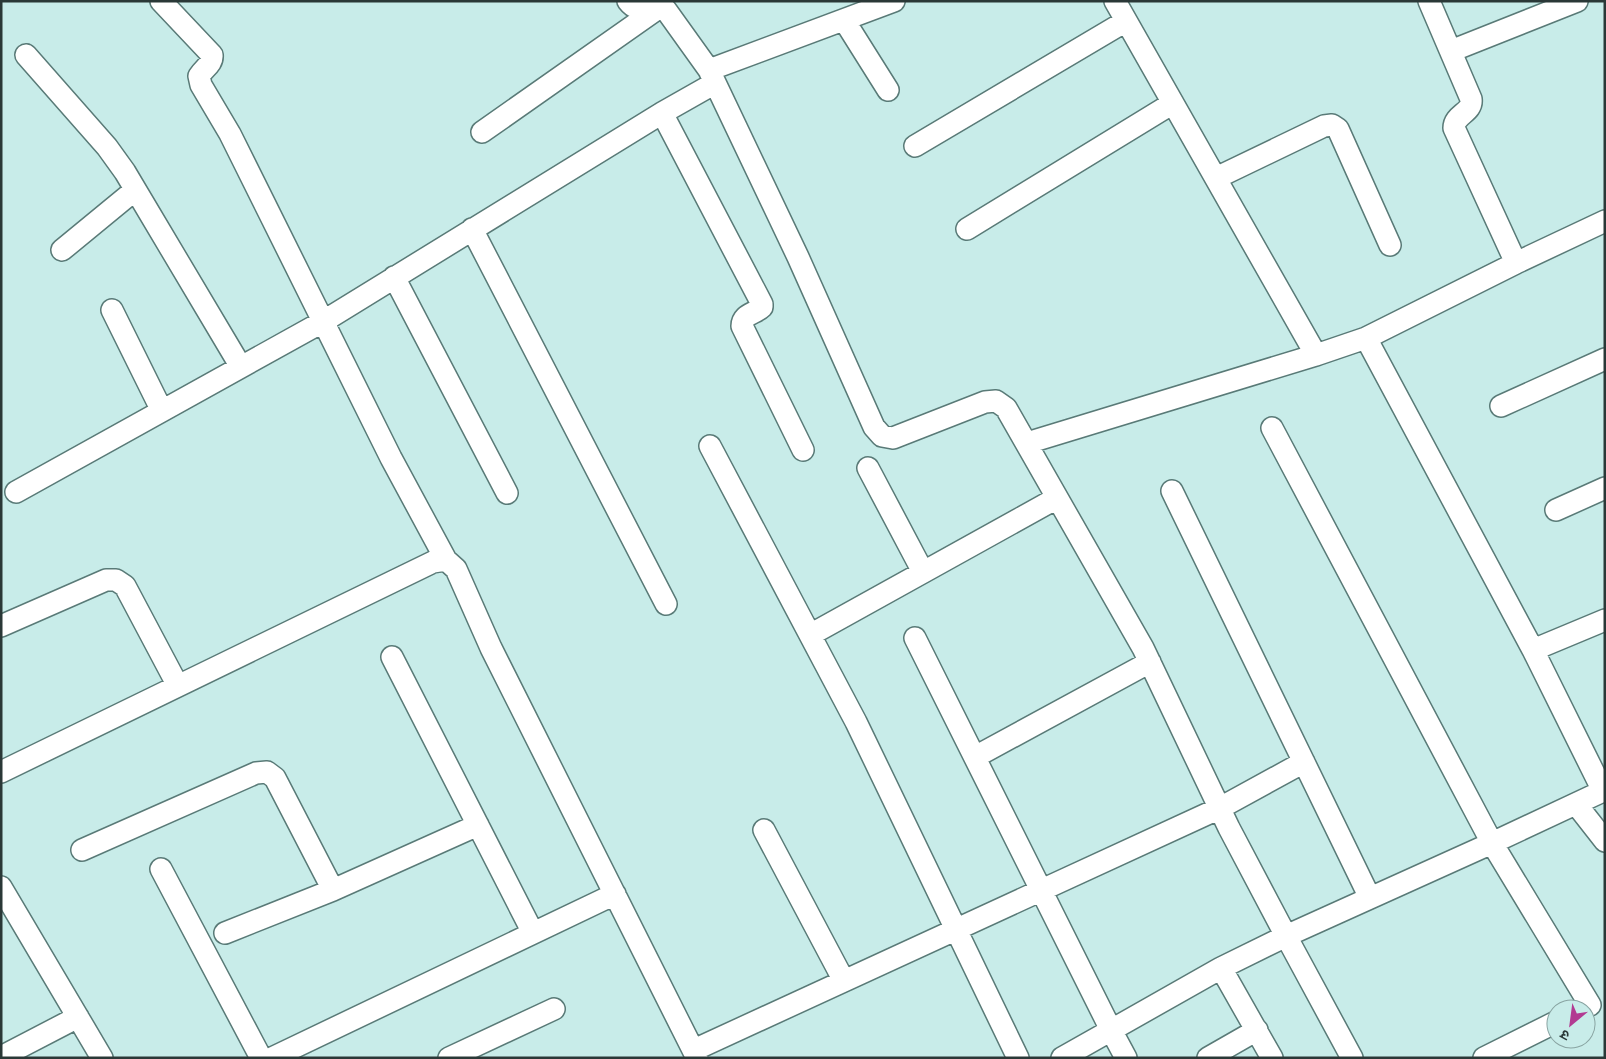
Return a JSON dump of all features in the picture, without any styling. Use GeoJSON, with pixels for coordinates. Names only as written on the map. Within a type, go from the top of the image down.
{"type":"FeatureCollection","features":[{"type":"Feature","properties":{"kind":"street"},"geometry":{"type":"LineString","coordinates":[[161,1],[212,55],[210,63],[203,68],[199,76],[201,85],[230,134],[391,458],[446,560],[456,569],[491,648],[696,1054],[844,981],[1220,808],[1304,762]]}},
{"type":"Feature","properties":{"kind":"street"},"geometry":{"type":"LineString","coordinates":[[628,1],[639,9],[660,6],[666,10],[712,76],[798,258],[874,427],[882,436],[893,438],[985,402],[996,401],[1006,408],[1150,662],[1220,808],[1352,1058]]}},
{"type":"Feature","properties":{"kind":"street"},"geometry":{"type":"LineString","coordinates":[[16,492],[324,321],[662,113],[712,76],[894,1]]}},
{"type":"Feature","properties":{"kind":"street"},"geometry":{"type":"LineString","coordinates":[[1115,1],[1316,355]]}},
{"type":"Feature","properties":{"kind":"street"},"geometry":{"type":"LineString","coordinates":[[1429,1],[1472,99],[1469,109],[1457,119],[1454,128],[1516,263]]}},
{"type":"Feature","properties":{"kind":"street"},"geometry":{"type":"LineString","coordinates":[[1451,51],[1577,1]]}},
{"type":"Feature","properties":{"kind":"street"},"geometry":{"type":"LineString","coordinates":[[482,132],[660,6]]}},
{"type":"Feature","properties":{"kind":"street"},"geometry":{"type":"LineString","coordinates":[[844,20],[888,90]]}},
{"type":"Feature","properties":{"kind":"street"},"geometry":{"type":"LineString","coordinates":[[914,146],[1126,21]]}},
{"type":"Feature","properties":{"kind":"street"},"geometry":{"type":"LineString","coordinates":[[26,55],[107,147],[136,190],[241,367]]}},
{"type":"Feature","properties":{"kind":"street"},"geometry":{"type":"LineString","coordinates":[[967,229],[1173,103]]}},
{"type":"Feature","properties":{"kind":"street"},"geometry":{"type":"LineString","coordinates":[[662,113],[762,304],[760,310],[742,321],[742,326],[803,450]]}},
{"type":"Feature","properties":{"kind":"street"},"geometry":{"type":"LineString","coordinates":[[1216,178],[1324,126],[1332,124],[1338,129],[1390,245]]}},
{"type":"Feature","properties":{"kind":"street"},"geometry":{"type":"LineString","coordinates":[[62,250],[136,190]]}},
{"type":"Feature","properties":{"kind":"street"},"geometry":{"type":"LineString","coordinates":[[1027,444],[1366,338],[1605,221]]}},
{"type":"Feature","properties":{"kind":"street"},"geometry":{"type":"LineString","coordinates":[[472,229],[666,604]]}},
{"type":"Feature","properties":{"kind":"street"},"geometry":{"type":"LineString","coordinates":[[394,277],[507,493]]}},
{"type":"Feature","properties":{"kind":"street"},"geometry":{"type":"LineString","coordinates":[[112,310],[162,411]]}},
{"type":"Feature","properties":{"kind":"street"},"geometry":{"type":"LineString","coordinates":[[1062,1058],[1221,968],[1286,936],[1604,790],[1533,650],[1366,338]]}},
{"type":"Feature","properties":{"kind":"street"},"geometry":{"type":"LineString","coordinates":[[1501,406],[1605,359]]}},
{"type":"Feature","properties":{"kind":"street"},"geometry":{"type":"LineString","coordinates":[[1272,428],[1492,843],[1587,999]]}},
{"type":"Feature","properties":{"kind":"street"},"geometry":{"type":"LineString","coordinates":[[710,446],[856,722],[1018,1058]]}},
{"type":"Feature","properties":{"kind":"street"},"geometry":{"type":"LineString","coordinates":[[868,468],[923,572]]}},
{"type":"Feature","properties":{"kind":"street"},"geometry":{"type":"LineString","coordinates":[[1556,510],[1605,488]]}},
{"type":"Feature","properties":{"kind":"street"},"geometry":{"type":"LineString","coordinates":[[1172,491],[1370,898]]}},
{"type":"Feature","properties":{"kind":"street"},"geometry":{"type":"LineString","coordinates":[[810,635],[1057,498]]}},
{"type":"Feature","properties":{"kind":"street"},"geometry":{"type":"LineString","coordinates":[[1,772],[433,562],[446,560]]}},
{"type":"Feature","properties":{"kind":"street"},"geometry":{"type":"LineString","coordinates":[[1,626],[106,580],[116,580],[125,586],[178,686]]}},
{"type":"Feature","properties":{"kind":"street"},"geometry":{"type":"LineString","coordinates":[[1533,650],[1605,620]]}},
{"type":"Feature","properties":{"kind":"street"},"geometry":{"type":"LineString","coordinates":[[915,638],[1126,1058]]}},
{"type":"Feature","properties":{"kind":"street"},"geometry":{"type":"LineString","coordinates":[[392,657],[533,933]]}},
{"type":"Feature","properties":{"kind":"street"},"geometry":{"type":"LineString","coordinates":[[975,757],[1150,662]]}},
{"type":"Feature","properties":{"kind":"street"},"geometry":{"type":"LineString","coordinates":[[82,850],[256,773],[267,772],[275,778],[333,890]]}},
{"type":"Feature","properties":{"kind":"street"},"geometry":{"type":"LineString","coordinates":[[1576,804],[1605,841]]}},
{"type":"Feature","properties":{"kind":"street"},"geometry":{"type":"LineString","coordinates":[[225,933],[333,890],[478,825]]}},
{"type":"Feature","properties":{"kind":"street"},"geometry":{"type":"LineString","coordinates":[[764,830],[844,981]]}},
{"type":"Feature","properties":{"kind":"street"},"geometry":{"type":"LineString","coordinates":[[161,869],[261,1058]]}},
{"type":"Feature","properties":{"kind":"street"},"geometry":{"type":"LineString","coordinates":[[1,887],[102,1058]]}},
{"type":"Feature","properties":{"kind":"street"},"geometry":{"type":"LineString","coordinates":[[272,1058],[615,894]]}},
{"type":"Feature","properties":{"kind":"street"},"geometry":{"type":"LineString","coordinates":[[1221,968],[1272,1058]]}},
{"type":"Feature","properties":{"kind":"street"},"geometry":{"type":"LineString","coordinates":[[449,1058],[554,1009]]}},
{"type":"Feature","properties":{"kind":"street"},"geometry":{"type":"LineString","coordinates":[[1,1058],[78,1017]]}},
{"type":"Feature","properties":{"kind":"street"},"geometry":{"type":"LineString","coordinates":[[1484,1058],[1546,1027]]}},
{"type":"Feature","properties":{"kind":"street"},"geometry":{"type":"LineString","coordinates":[[1208,1058],[1257,1030]]}}]}
